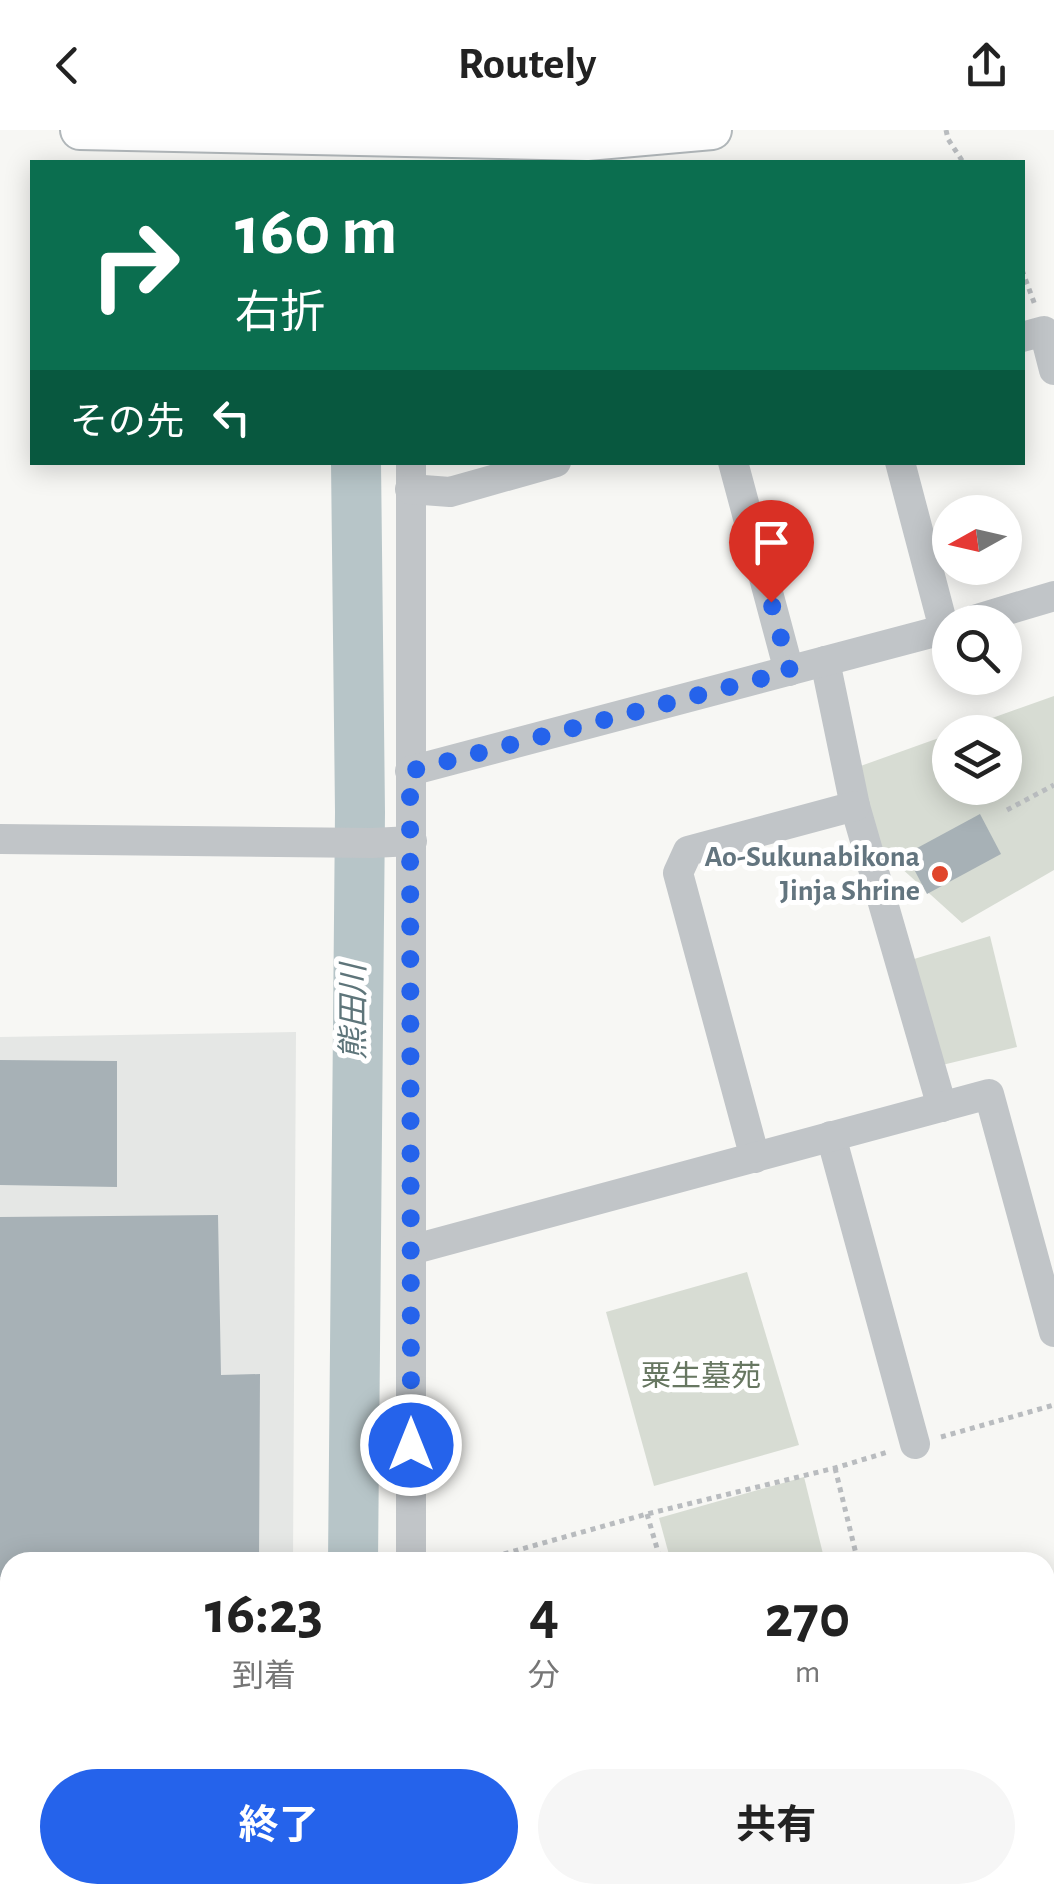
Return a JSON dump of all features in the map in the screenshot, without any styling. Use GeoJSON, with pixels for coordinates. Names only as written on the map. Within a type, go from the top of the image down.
{"type":"FeatureCollection","features":[{"type":"Feature","properties":{"kind":"main road"},"geometry":{"type":"LineString","coordinates":[[80,130],[411,144],[587,141],[712,130]]}},
{"type":"Feature","properties":{"kind":"street"},"geometry":{"type":"LineString","coordinates":[[1033,334],[1054,370]]}},
{"type":"Feature","properties":{"kind":"street"},"geometry":{"type":"LineString","coordinates":[[412,1552],[410,476],[450,492],[545,465]]}},
{"type":"Feature","properties":{"kind":"street"},"geometry":{"type":"LineString","coordinates":[[734,465],[790,671]]}},
{"type":"Feature","properties":{"kind":"street"},"geometry":{"type":"LineString","coordinates":[[901,465],[947,605]]}},
{"type":"Feature","properties":{"kind":"street"},"geometry":{"type":"LineString","coordinates":[[1022,606],[1054,596]]}},
{"type":"Feature","properties":{"kind":"street"},"geometry":{"type":"LineString","coordinates":[[410,771],[932,632]]}},
{"type":"Feature","properties":{"kind":"street"},"geometry":{"type":"LineString","coordinates":[[825,661],[855,806],[942,1107]]}},
{"type":"Feature","properties":{"kind":"street"},"geometry":{"type":"LineString","coordinates":[[755,1158],[678,873],[688,851],[855,806]]}},
{"type":"Feature","properties":{"kind":"street"},"geometry":{"type":"LineString","coordinates":[[0,840],[412,841]]}},
{"type":"Feature","properties":{"kind":"street"},"geometry":{"type":"LineString","coordinates":[[411,1250],[988,1094],[1054,1332]]}},
{"type":"Feature","properties":{"kind":"street"},"geometry":{"type":"LineString","coordinates":[[831,1136],[915,1444]]}},
{"type":"Feature","properties":{"kind":"path"},"geometry":{"type":"LineString","coordinates":[[946,130],[962,160]]}},
{"type":"Feature","properties":{"kind":"path"},"geometry":{"type":"LineString","coordinates":[[1025,287],[1033,334]]}},
{"type":"Feature","properties":{"kind":"path"},"geometry":{"type":"LineString","coordinates":[[1007,810],[1054,785]]}},
{"type":"Feature","properties":{"kind":"path"},"geometry":{"type":"LineString","coordinates":[[511,1552],[836,1468],[856,1552]]}},
{"type":"Feature","properties":{"kind":"path"},"geometry":{"type":"LineString","coordinates":[[647,1514],[658,1552]]}},
{"type":"Feature","properties":{"kind":"shaded area"},"geometry":{"type":"Polygon","coordinates":[[[296,1032],[293,1552],[0,1552],[0,1037],[296,1032]]]}},
{"type":"Feature","properties":{"kind":"green space"},"geometry":{"type":"Polygon","coordinates":[[[1054,696],[1054,870],[962,923],[869,839],[855,768],[932,740],[932,805],[1022,805],[1022,715],[1001,715],[1054,696]]]}},
{"type":"Feature","properties":{"kind":"green space"},"geometry":{"type":"Polygon","coordinates":[[[990,936],[1017,1047],[938,1066],[914,959],[990,936]]]}},
{"type":"Feature","properties":{"kind":"green space","name":"粟生墓苑"},"geometry":{"type":"Polygon","coordinates":[[[747,1272],[799,1445],[654,1486],[606,1312],[747,1272]]]}},
{"type":"Feature","properties":{"kind":"green space"},"geometry":{"type":"Polygon","coordinates":[[[804,1477],[823,1552],[668,1552],[659,1518],[804,1477]]]}},
{"type":"Feature","properties":{"kind":"building","name":"Ao-Sukunabikona Jinja Shrine"},"geometry":{"type":"Polygon","coordinates":[[[980,814],[1001,854],[927,894],[906,854],[980,814]]]}},
{"type":"Feature","properties":{"kind":"building"},"geometry":{"type":"Polygon","coordinates":[[[0,1060],[117,1061],[117,1187],[0,1185],[0,1060]]]}},
{"type":"Feature","properties":{"kind":"building"},"geometry":{"type":"Polygon","coordinates":[[[218,1215],[221,1375],[260,1374],[259,1552],[0,1552],[0,1217],[218,1215]]]}},
{"type":"Feature","properties":{"kind":"waterway","name":"熊田川"},"geometry":{"type":"LineString","coordinates":[[353,1552],[360,812],[356,465]]}},
{"type":"Feature","properties":{"kind":"place","name":"Ao-Sukunabikona Jinja Shrine"},"geometry":{"type":"Point","coordinates":[940,874]}},
{"type":"Feature","properties":{"kind":"route"},"geometry":{"type":"LineString","coordinates":[[411,1445],[410,771],[790,671],[771,602]]}}]}
